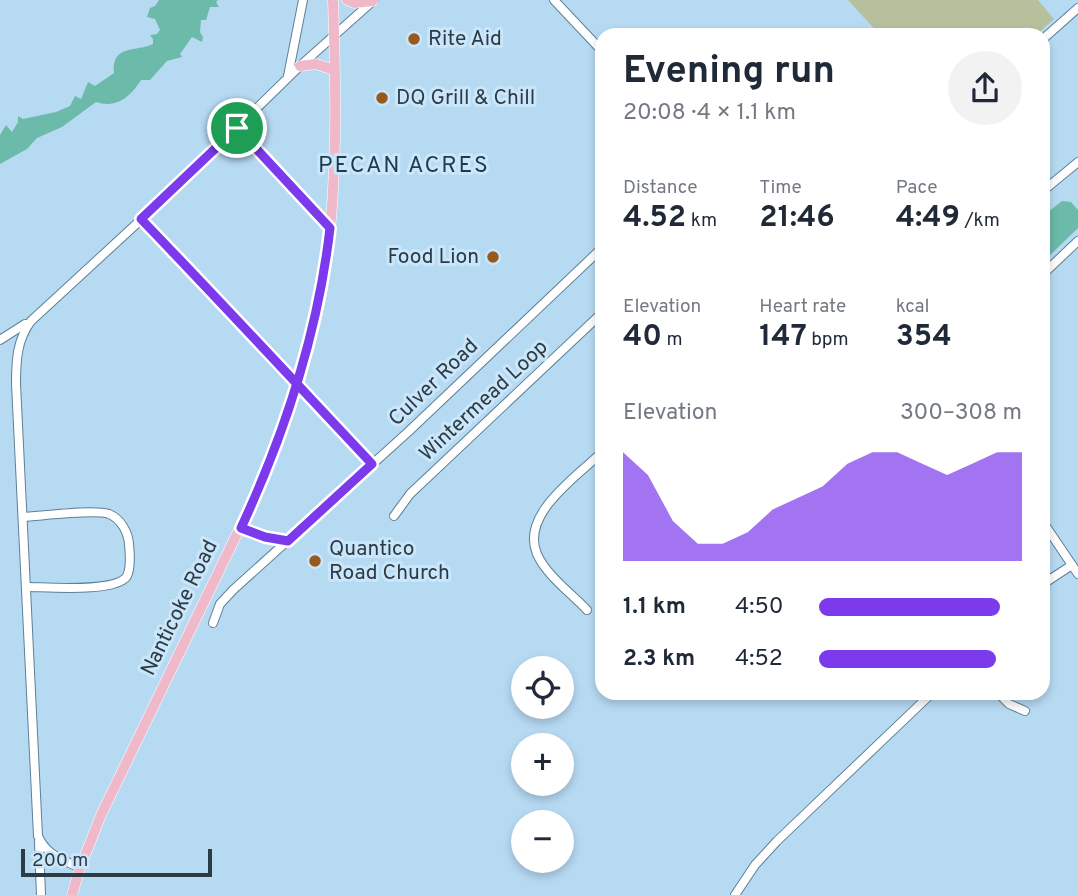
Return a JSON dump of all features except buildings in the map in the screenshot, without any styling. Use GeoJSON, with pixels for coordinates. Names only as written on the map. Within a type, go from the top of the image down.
{"type":"FeatureCollection","features":[{"type":"Feature","properties":{"kind":"main road","name":"Nanticoke Road"},"geometry":{"type":"LineString","coordinates":[[72,895],[80,868],[115,784],[241,528],[270,463],[297,385],[317,311],[330,228],[334,158],[333,0]]}},
{"type":"Feature","properties":{"kind":"main road"},"geometry":{"type":"LineString","coordinates":[[347,0],[354,3],[374,1]]}},
{"type":"Feature","properties":{"kind":"main road"},"geometry":{"type":"LineString","coordinates":[[300,66],[316,64],[334,70]]}},
{"type":"Feature","properties":{"kind":"street"},"geometry":{"type":"LineString","coordinates":[[287,79],[303,0]]}},
{"type":"Feature","properties":{"kind":"street"},"geometry":{"type":"LineString","coordinates":[[554,0],[595,44]]}},
{"type":"Feature","properties":{"kind":"street"},"geometry":{"type":"LineString","coordinates":[[0,340],[31,321],[300,66],[374,1]]}},
{"type":"Feature","properties":{"kind":"street"},"geometry":{"type":"LineString","coordinates":[[1050,33],[1078,8]]}},
{"type":"Feature","properties":{"kind":"street"},"geometry":{"type":"LineString","coordinates":[[237,128],[330,228]]}},
{"type":"Feature","properties":{"kind":"street"},"geometry":{"type":"LineString","coordinates":[[1050,185],[1078,162]]}},
{"type":"Feature","properties":{"kind":"street"},"geometry":{"type":"LineString","coordinates":[[141,219],[372,464]]}},
{"type":"Feature","properties":{"kind":"street"},"geometry":{"type":"LineString","coordinates":[[1050,267],[1078,241]]}},
{"type":"Feature","properties":{"kind":"street","name":"Culver Road"},"geometry":{"type":"LineString","coordinates":[[213,623],[219,604],[595,255]]}},
{"type":"Feature","properties":{"kind":"street","name":"Wintermead Loop"},"geometry":{"type":"LineString","coordinates":[[394,516],[410,494],[595,320]]}},
{"type":"Feature","properties":{"kind":"street"},"geometry":{"type":"LineString","coordinates":[[31,321],[20,341],[16,361],[41,895]]}},
{"type":"Feature","properties":{"kind":"street"},"geometry":{"type":"LineString","coordinates":[[587,610],[537,555],[533,535],[542,509],[595,459]]}},
{"type":"Feature","properties":{"kind":"street"},"geometry":{"type":"LineString","coordinates":[[23,517],[107,513],[120,523],[127,533],[129,543],[128,575],[123,581],[79,588],[27,587]]}},
{"type":"Feature","properties":{"kind":"street"},"geometry":{"type":"LineString","coordinates":[[241,528],[265,537],[288,541]]}},
{"type":"Feature","properties":{"kind":"street"},"geometry":{"type":"LineString","coordinates":[[1050,532],[1078,574]]}},
{"type":"Feature","properties":{"kind":"street"},"geometry":{"type":"LineString","coordinates":[[1050,579],[1072,565]]}},
{"type":"Feature","properties":{"kind":"street"},"geometry":{"type":"LineString","coordinates":[[735,895],[755,865],[777,841],[925,700]]}},
{"type":"Feature","properties":{"kind":"street"},"geometry":{"type":"LineString","coordinates":[[1005,700],[1025,710]]}},
{"type":"Feature","properties":{"kind":"street"},"geometry":{"type":"LineString","coordinates":[[38,836],[50,853],[80,868]]}},
{"type":"Feature","properties":{"kind":"shaded area"},"geometry":{"type":"Polygon","coordinates":[[[159,0],[218,0],[216,2],[219,7],[210,7],[206,20],[201,20],[202,42],[192,37],[180,54],[182,57],[167,61],[150,80],[141,80],[123,100],[110,104],[96,102],[62,127],[37,138],[27,149],[0,164],[0,135],[6,125],[12,132],[18,122],[18,116],[23,119],[70,106],[75,96],[81,99],[88,82],[95,86],[114,73],[114,64],[121,53],[153,44],[150,35],[157,34],[160,30],[155,19],[147,17],[150,8],[159,0]]]}},
{"type":"Feature","properties":{"kind":"shaded area"},"geometry":{"type":"Polygon","coordinates":[[[848,0],[1038,0],[1054,19],[1044,28],[874,28],[848,0]]]}},
{"type":"Feature","properties":{"kind":"shaded area"},"geometry":{"type":"Polygon","coordinates":[[[1062,201],[1071,202],[1078,210],[1078,228],[1050,255],[1050,210],[1062,201]]]}},
{"type":"Feature","properties":{"kind":"place","name":"Rite Aid"},"geometry":{"type":"Point","coordinates":[414,39]}},
{"type":"Feature","properties":{"kind":"place","name":"DQ Grill & Chill"},"geometry":{"type":"Point","coordinates":[382,98]}},
{"type":"Feature","properties":{"kind":"place","name":"Food Lion"},"geometry":{"type":"Point","coordinates":[493,257]}},
{"type":"Feature","properties":{"kind":"place","name":"Quantico Road Church"},"geometry":{"type":"Point","coordinates":[315,561]}},
{"type":"Feature","properties":{"kind":"district","name":"PECAN ACRES"},"geometry":{"type":"Point","coordinates":[404,166]}},
{"type":"Feature","properties":{"kind":"route"},"geometry":{"type":"LineString","coordinates":[[237,128],[141,219],[297,385],[372,464],[288,541],[254,534],[241,528],[278,442],[297,385],[304,365],[319,302],[330,228],[237,128]]}}]}
